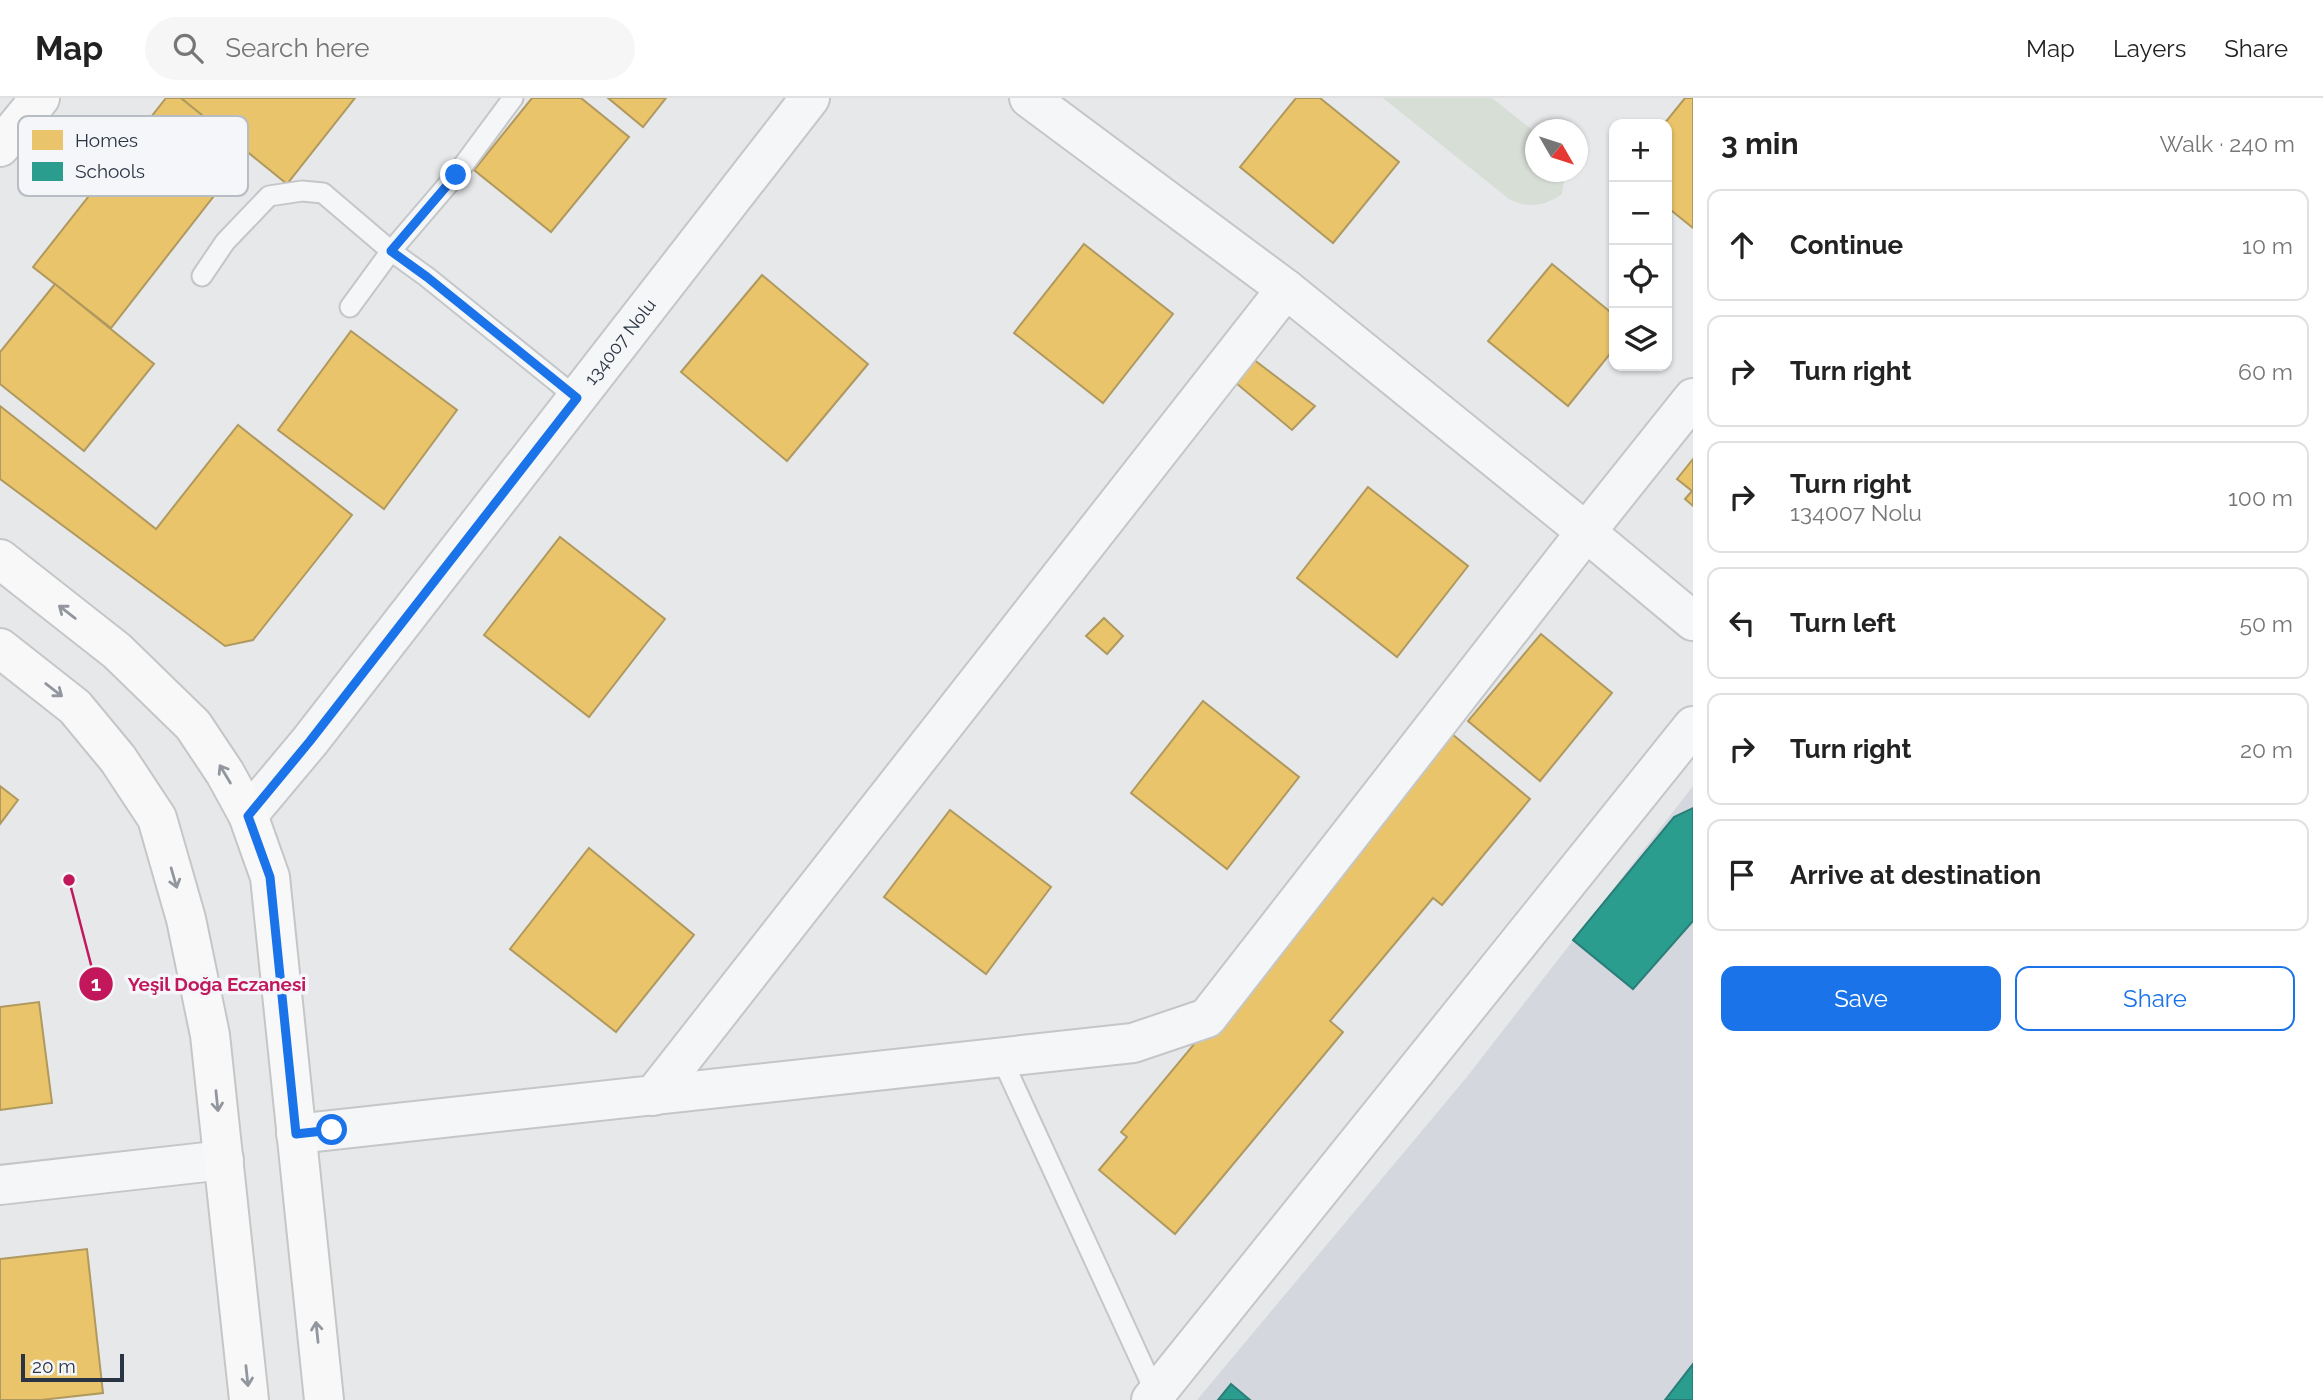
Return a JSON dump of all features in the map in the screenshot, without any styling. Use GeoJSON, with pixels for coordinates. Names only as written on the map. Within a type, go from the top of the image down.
{"type":"FeatureCollection","features":[{"type":"Feature","properties":{"kind":"main road"},"geometry":{"type":"LineString","coordinates":[[25,116],[40,98]]}},
{"type":"Feature","properties":{"kind":"main road"},"geometry":{"type":"LineString","coordinates":[[0,147],[18,125]]}},
{"type":"Feature","properties":{"kind":"main road"},"geometry":{"type":"LineString","coordinates":[[0,559],[117,651],[193,725],[225,773],[248,816],[270,877],[324,1400]]}},
{"type":"Feature","properties":{"kind":"main road"},"geometry":{"type":"LineString","coordinates":[[0,648],[75,707],[118,759],[157,817],[186,919],[210,1035],[250,1400]]}},
{"type":"Feature","properties":{"kind":"street","name":"134007 Nolu"},"geometry":{"type":"LineString","coordinates":[[248,816],[310,741],[810,98]]}},
{"type":"Feature","properties":{"kind":"street"},"geometry":{"type":"LineString","coordinates":[[1029,98],[1286,289],[1586,531],[1693,621]]}},
{"type":"Feature","properties":{"kind":"street"},"geometry":{"type":"LineString","coordinates":[[653,1096],[1286,289]]}},
{"type":"Feature","properties":{"kind":"street"},"geometry":{"type":"LineString","coordinates":[[296,1134],[1133,1043],[1206,1017],[1693,398]]}},
{"type":"Feature","properties":{"kind":"street"},"geometry":{"type":"LineString","coordinates":[[1153,1397],[1693,726]]}},
{"type":"Feature","properties":{"kind":"street"},"geometry":{"type":"LineString","coordinates":[[0,1185],[224,1160]]}},
{"type":"Feature","properties":{"kind":"lane"},"geometry":{"type":"LineString","coordinates":[[350,307],[391,251],[456,175],[513,98]]}},
{"type":"Feature","properties":{"kind":"lane"},"geometry":{"type":"LineString","coordinates":[[202,276],[225,242],[269,196],[302,191],[323,193],[391,251],[577,398]]}},
{"type":"Feature","properties":{"kind":"lane"},"geometry":{"type":"LineString","coordinates":[[1002,1058],[1153,1397]]}},
{"type":"Feature","properties":{"kind":"shaded area"},"geometry":{"type":"Polygon","coordinates":[[[1383,98],[1492,98],[1525,124],[1525,182],[1564,182],[1562,194],[1536,205],[1509,199],[1383,98]]]}},
{"type":"Feature","properties":{"kind":"shaded area"},"geometry":{"type":"Polygon","coordinates":[[[1693,786],[1693,1400],[1197,1400],[1466,1078],[1693,786]]]}},
{"type":"Feature","properties":{"kind":"building: Homes"},"geometry":{"type":"Polygon","coordinates":[[[166,98],[181,98],[204,116],[152,116],[166,98]]]}},
{"type":"Feature","properties":{"kind":"building: Homes"},"geometry":{"type":"Polygon","coordinates":[[[181,98],[355,98],[287,184],[248,152],[248,116],[203,116],[181,98]]]}},
{"type":"Feature","properties":{"kind":"building: Homes"},"geometry":{"type":"Polygon","coordinates":[[[532,98],[581,98],[629,137],[551,232],[474,170],[532,98]]]}},
{"type":"Feature","properties":{"kind":"building: Homes"},"geometry":{"type":"Polygon","coordinates":[[[608,98],[666,98],[643,127],[608,98]]]}},
{"type":"Feature","properties":{"kind":"building: Homes"},"geometry":{"type":"Polygon","coordinates":[[[1296,98],[1320,98],[1399,162],[1333,243],[1240,167],[1296,98]]]}},
{"type":"Feature","properties":{"kind":"building: Homes"},"geometry":{"type":"Polygon","coordinates":[[[1685,98],[1693,98],[1693,228],[1672,211],[1672,119],[1668,119],[1685,98]]]}},
{"type":"Feature","properties":{"kind":"building: Homes"},"geometry":{"type":"Polygon","coordinates":[[[89,196],[214,196],[111,328],[33,267],[89,196]]]}},
{"type":"Feature","properties":{"kind":"building: Homes"},"geometry":{"type":"Polygon","coordinates":[[[1084,244],[1173,314],[1103,403],[1014,333],[1084,244]]]}},
{"type":"Feature","properties":{"kind":"building: Homes"},"geometry":{"type":"Polygon","coordinates":[[[1552,264],[1609,311],[1609,355],[1568,406],[1488,341],[1552,264]]]}},
{"type":"Feature","properties":{"kind":"building: Homes"},"geometry":{"type":"Polygon","coordinates":[[[762,275],[868,364],[787,461],[681,372],[762,275]]]}},
{"type":"Feature","properties":{"kind":"building: Homes"},"geometry":{"type":"Polygon","coordinates":[[[55,284],[154,364],[84,451],[0,384],[0,352],[55,284]]]}},
{"type":"Feature","properties":{"kind":"building: Homes"},"geometry":{"type":"Polygon","coordinates":[[[351,331],[457,410],[384,509],[278,430],[351,331]]]}},
{"type":"Feature","properties":{"kind":"building: Homes"},"geometry":{"type":"Polygon","coordinates":[[[1249,356],[1315,406],[1292,430],[1230,378],[1249,356]]]}},
{"type":"Feature","properties":{"kind":"building: Homes"},"geometry":{"type":"Polygon","coordinates":[[[0,406],[156,529],[238,425],[352,515],[253,640],[225,646],[0,479],[0,406]]]}},
{"type":"Feature","properties":{"kind":"building: Homes"},"geometry":{"type":"Polygon","coordinates":[[[1693,459],[1693,506],[1685,499],[1692,491],[1677,479],[1693,459]]]}},
{"type":"Feature","properties":{"kind":"building: Homes"},"geometry":{"type":"Polygon","coordinates":[[[1368,487],[1468,566],[1397,657],[1297,578],[1368,487]]]}},
{"type":"Feature","properties":{"kind":"building: Homes"},"geometry":{"type":"Polygon","coordinates":[[[560,537],[665,619],[589,717],[484,635],[560,537]]]}},
{"type":"Feature","properties":{"kind":"building: Homes"},"geometry":{"type":"Polygon","coordinates":[[[1104,618],[1123,636],[1107,654],[1086,636],[1104,618]]]}},
{"type":"Feature","properties":{"kind":"building: Homes"},"geometry":{"type":"Polygon","coordinates":[[[1541,634],[1612,693],[1540,781],[1468,721],[1541,634]]]}},
{"type":"Feature","properties":{"kind":"building: Homes"},"geometry":{"type":"Polygon","coordinates":[[[1203,701],[1299,777],[1227,869],[1131,793],[1203,701]]]}},
{"type":"Feature","properties":{"kind":"building: Homes"},"geometry":{"type":"Polygon","coordinates":[[[1452,734],[1530,799],[1442,905],[1433,898],[1330,1021],[1343,1032],[1175,1234],[1099,1170],[1127,1137],[1121,1132],[1452,734]]]}},
{"type":"Feature","properties":{"kind":"building: Homes"},"geometry":{"type":"Polygon","coordinates":[[[0,786],[18,800],[0,824],[0,786]]]}},
{"type":"Feature","properties":{"kind":"building: Homes"},"geometry":{"type":"Polygon","coordinates":[[[950,810],[1051,887],[986,974],[884,897],[950,810]]]}},
{"type":"Feature","properties":{"kind":"building: Homes"},"geometry":{"type":"Polygon","coordinates":[[[589,848],[694,935],[616,1032],[510,949],[589,848]]]}},
{"type":"Feature","properties":{"kind":"building: Homes"},"geometry":{"type":"Polygon","coordinates":[[[39,1002],[52,1103],[0,1110],[0,1007],[39,1002]]]}},
{"type":"Feature","properties":{"kind":"building: Homes"},"geometry":{"type":"Polygon","coordinates":[[[87,1249],[103,1393],[41,1400],[0,1400],[0,1259],[87,1249]]]}},
{"type":"Feature","properties":{"kind":"building: Schools"},"geometry":{"type":"Polygon","coordinates":[[[1693,808],[1693,921],[1633,989],[1573,940],[1674,817],[1693,808]]]}},
{"type":"Feature","properties":{"kind":"building: Schools"},"geometry":{"type":"Polygon","coordinates":[[[1693,1364],[1693,1400],[1665,1400],[1693,1364]]]}},
{"type":"Feature","properties":{"kind":"building: Schools"},"geometry":{"type":"Polygon","coordinates":[[[1231,1384],[1250,1400],[1218,1400],[1231,1384]]]}},
{"type":"Feature","properties":{"kind":"place","name":"Yeşil Doğa Eczanesi"},"geometry":{"type":"Point","coordinates":[69,880]}},
{"type":"Feature","properties":{"kind":"route"},"geometry":{"type":"LineString","coordinates":[[332,1130],[296,1134],[270,877],[248,816],[310,741],[577,398],[391,251],[456,175]]}}]}
